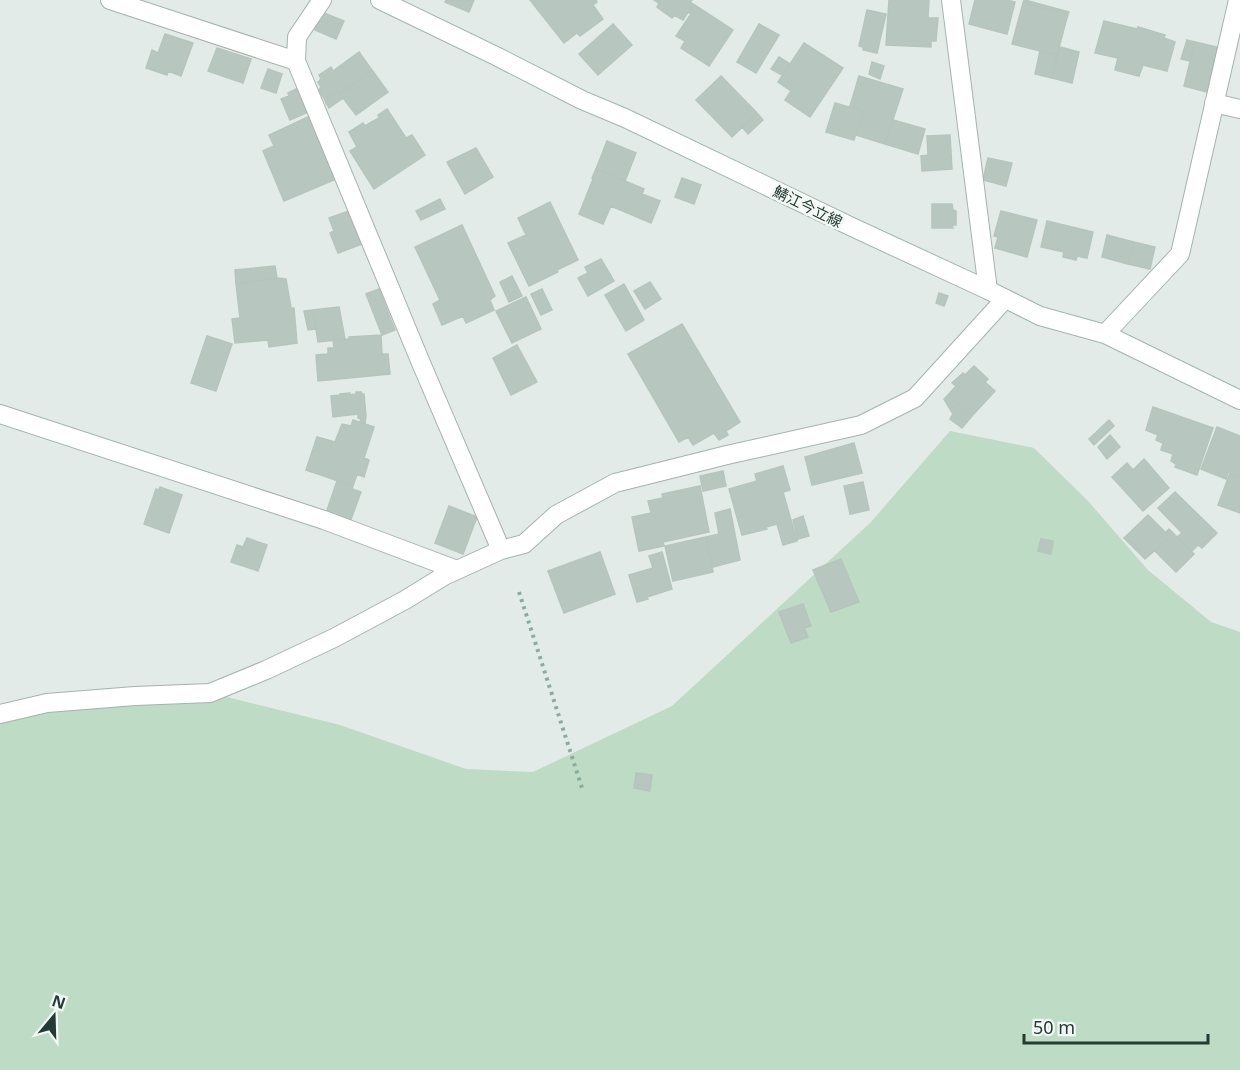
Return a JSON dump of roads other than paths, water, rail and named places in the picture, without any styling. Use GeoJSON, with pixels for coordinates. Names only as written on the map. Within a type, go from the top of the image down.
{"type":"FeatureCollection","features":[{"type":"Feature","properties":{"kind":"street"},"geometry":{"type":"LineString","coordinates":[[110,0],[296,61]]}},
{"type":"Feature","properties":{"kind":"street"},"geometry":{"type":"LineString","coordinates":[[322,0],[297,37],[296,61],[501,550]]}},
{"type":"Feature","properties":{"kind":"street","name":"鯖江今立線"},"geometry":{"type":"LineString","coordinates":[[380,0],[582,100],[626,118],[1040,316],[1105,334],[1240,400]]}},
{"type":"Feature","properties":{"kind":"street"},"geometry":{"type":"LineString","coordinates":[[951,0],[988,290]]}},
{"type":"Feature","properties":{"kind":"street"},"geometry":{"type":"LineString","coordinates":[[1105,334],[1180,255],[1238,0]]}},
{"type":"Feature","properties":{"kind":"street"},"geometry":{"type":"LineString","coordinates":[[1214,103],[1240,109]]}},
{"type":"Feature","properties":{"kind":"street"},"geometry":{"type":"LineString","coordinates":[[0,714],[47,703],[210,693],[334,638],[444,576],[501,550],[524,544],[556,514],[615,483],[727,455],[861,426],[915,398],[1005,299]]}},
{"type":"Feature","properties":{"kind":"street"},"geometry":{"type":"LineString","coordinates":[[0,414],[324,520],[457,570]]}}]}
